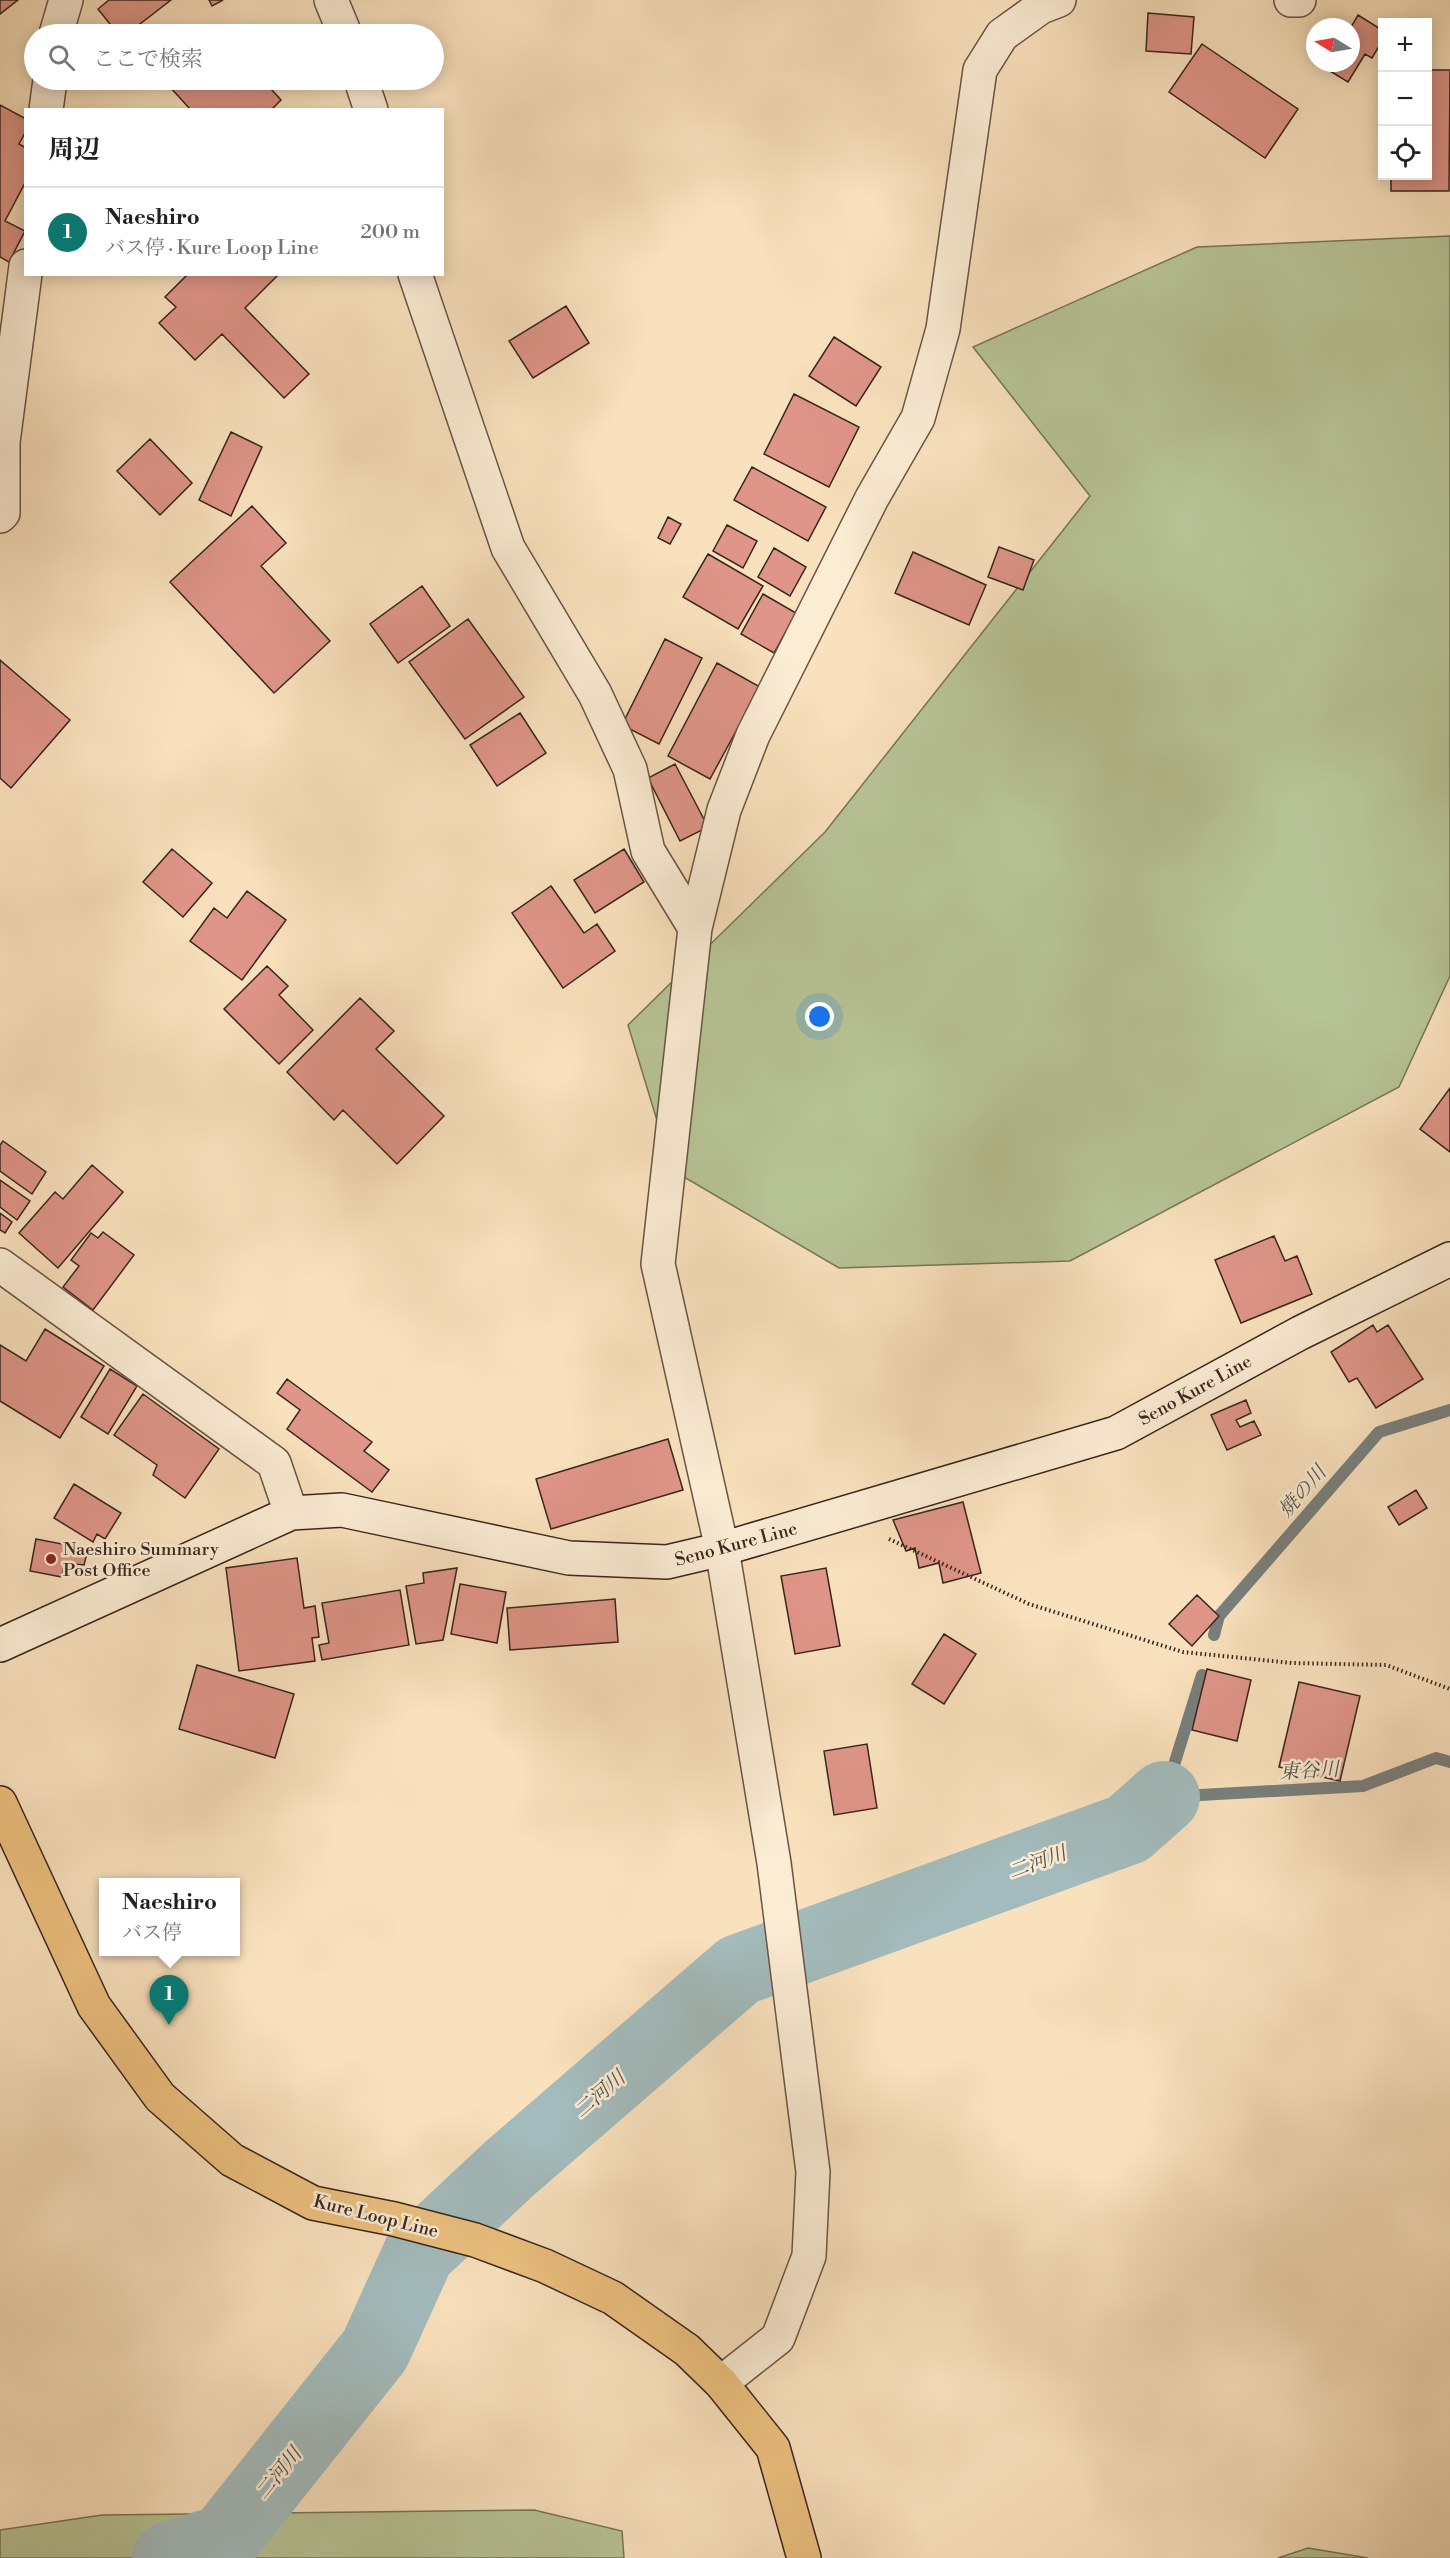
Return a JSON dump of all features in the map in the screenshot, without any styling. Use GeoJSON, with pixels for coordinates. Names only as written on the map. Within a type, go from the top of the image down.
{"type":"FeatureCollection","features":[{"type":"Feature","properties":{"kind":"main road","name":"Kure Loop Line"},"geometry":{"type":"LineString","coordinates":[[0,1803],[94,2006],[160,2097],[232,2160],[313,2202],[394,2219],[475,2240],[545,2266],[612,2298],[687,2350],[721,2383],[773,2448],[804,2558]]}},
{"type":"Feature","properties":{"kind":"street"},"geometry":{"type":"LineString","coordinates":[[59,24],[66,0]]}},
{"type":"Feature","properties":{"kind":"street"},"geometry":{"type":"LineString","coordinates":[[331,0],[341,24]]}},
{"type":"Feature","properties":{"kind":"street"},"geometry":{"type":"LineString","coordinates":[[721,2383],[778,2338],[809,2256],[813,2172],[774,1863],[722,1549],[658,1264],[695,928],[724,810],[753,735],[872,498],[918,418],[943,329],[980,70],[1002,36],[1041,7],[1059,0]]}},
{"type":"Feature","properties":{"kind":"street"},"geometry":{"type":"LineString","coordinates":[[1291,0],[1299,0]]}},
{"type":"Feature","properties":{"kind":"street"},"geometry":{"type":"LineString","coordinates":[[46,108],[49,90]]}},
{"type":"Feature","properties":{"kind":"street"},"geometry":{"type":"LineString","coordinates":[[364,90],[370,108]]}},
{"type":"Feature","properties":{"kind":"street"},"geometry":{"type":"LineString","coordinates":[[0,516],[3,513],[3,442],[25,276]]}},
{"type":"Feature","properties":{"kind":"street"},"geometry":{"type":"LineString","coordinates":[[417,276],[508,548],[595,694],[630,769],[648,851],[695,928]]}},
{"type":"Feature","properties":{"kind":"street","name":"Seno Kure Line"},"geometry":{"type":"LineString","coordinates":[[0,1645],[291,1513],[342,1510],[568,1558],[667,1562],[722,1549],[1116,1433],[1300,1333],[1450,1259]]}},
{"type":"Feature","properties":{"kind":"street"},"geometry":{"type":"LineString","coordinates":[[0,1265],[274,1463],[291,1513]]}},
{"type":"Feature","properties":{"kind":"path"},"geometry":{"type":"LineString","coordinates":[[839,1516],[1029,1604],[1183,1652],[1292,1663],[1386,1665],[1450,1689]]}},
{"type":"Feature","properties":{"kind":"green space"},"geometry":{"type":"Polygon","coordinates":[[[1450,236],[1450,976],[1399,1087],[1070,1261],[839,1268],[672,1170],[628,1025],[825,832],[1090,496],[973,347],[1197,247],[1450,236]]]}},
{"type":"Feature","properties":{"kind":"green space"},"geometry":{"type":"Polygon","coordinates":[[[534,2510],[622,2531],[624,2558],[0,2558],[0,2530],[102,2515],[534,2510]]]}},
{"type":"Feature","properties":{"kind":"green space"},"geometry":{"type":"Polygon","coordinates":[[[1308,2548],[1368,2558],[1278,2558],[1308,2548]]]}},
{"type":"Feature","properties":{"kind":"building"},"geometry":{"type":"Polygon","coordinates":[[[0,0],[18,0],[0,14],[0,0]]]}},
{"type":"Feature","properties":{"kind":"building"},"geometry":{"type":"Polygon","coordinates":[[[109,0],[171,0],[140,24],[110,24],[98,9],[109,0]]]}},
{"type":"Feature","properties":{"kind":"building"},"geometry":{"type":"Polygon","coordinates":[[[209,0],[223,0],[212,6],[209,0]]]}},
{"type":"Feature","properties":{"kind":"building"},"geometry":{"type":"Polygon","coordinates":[[[1148,13],[1194,17],[1191,54],[1146,51],[1148,13]]]}},
{"type":"Feature","properties":{"kind":"building"},"geometry":{"type":"Polygon","coordinates":[[[1358,15],[1378,28],[1378,48],[1372,58],[1365,54],[1360,62],[1360,18],[1356,18],[1358,15]]]}},
{"type":"Feature","properties":{"kind":"building"},"geometry":{"type":"Polygon","coordinates":[[[1202,44],[1298,109],[1265,158],[1169,92],[1202,44]]]}},
{"type":"Feature","properties":{"kind":"building"},"geometry":{"type":"Polygon","coordinates":[[[1432,70],[1450,70],[1449,191],[1391,191],[1391,180],[1432,180],[1432,70]]]}},
{"type":"Feature","properties":{"kind":"building"},"geometry":{"type":"Polygon","coordinates":[[[1332,72],[1354,72],[1348,82],[1332,72]]]}},
{"type":"Feature","properties":{"kind":"building"},"geometry":{"type":"Polygon","coordinates":[[[173,90],[272,90],[281,100],[273,108],[189,108],[173,90]]]}},
{"type":"Feature","properties":{"kind":"building"},"geometry":{"type":"Polygon","coordinates":[[[0,105],[24,118],[24,135],[19,144],[24,147],[24,185],[5,221],[24,230],[24,233],[9,262],[0,257],[0,105]]]}},
{"type":"Feature","properties":{"kind":"building"},"geometry":{"type":"Polygon","coordinates":[[[186,276],[277,276],[245,308],[309,374],[284,398],[222,334],[195,360],[159,323],[176,307],[165,297],[186,276]]]}},
{"type":"Feature","properties":{"kind":"building"},"geometry":{"type":"Polygon","coordinates":[[[566,306],[589,343],[533,378],[509,341],[566,306]]]}},
{"type":"Feature","properties":{"kind":"building"},"geometry":{"type":"Polygon","coordinates":[[[834,337],[881,367],[856,406],[809,376],[834,337]]]}},
{"type":"Feature","properties":{"kind":"building"},"geometry":{"type":"Polygon","coordinates":[[[794,394],[859,427],[829,487],[764,454],[794,394]]]}},
{"type":"Feature","properties":{"kind":"building"},"geometry":{"type":"Polygon","coordinates":[[[231,432],[262,447],[231,516],[199,500],[231,432]]]}},
{"type":"Feature","properties":{"kind":"building"},"geometry":{"type":"Polygon","coordinates":[[[150,439],[192,483],[160,515],[117,471],[150,439]]]}},
{"type":"Feature","properties":{"kind":"building"},"geometry":{"type":"Polygon","coordinates":[[[752,467],[826,507],[808,541],[734,500],[752,467]]]}},
{"type":"Feature","properties":{"kind":"building"},"geometry":{"type":"Polygon","coordinates":[[[252,506],[286,543],[261,566],[330,641],[274,693],[170,582],[252,506]]]}},
{"type":"Feature","properties":{"kind":"building"},"geometry":{"type":"Polygon","coordinates":[[[668,517],[681,524],[670,544],[658,538],[668,517]]]}},
{"type":"Feature","properties":{"kind":"building"},"geometry":{"type":"Polygon","coordinates":[[[727,525],[757,541],[743,568],[713,551],[727,525]]]}},
{"type":"Feature","properties":{"kind":"building"},"geometry":{"type":"Polygon","coordinates":[[[999,547],[1034,560],[1023,590],[988,577],[999,547]]]}},
{"type":"Feature","properties":{"kind":"building"},"geometry":{"type":"Polygon","coordinates":[[[774,548],[806,567],[790,596],[758,577],[774,548]]]}},
{"type":"Feature","properties":{"kind":"building"},"geometry":{"type":"Polygon","coordinates":[[[913,552],[986,585],[969,625],[895,593],[913,552]]]}},
{"type":"Feature","properties":{"kind":"building"},"geometry":{"type":"Polygon","coordinates":[[[708,554],[763,586],[738,629],[683,597],[708,554]]]}},
{"type":"Feature","properties":{"kind":"building"},"geometry":{"type":"Polygon","coordinates":[[[422,586],[450,626],[398,663],[370,624],[422,586]]]}},
{"type":"Feature","properties":{"kind":"building"},"geometry":{"type":"Polygon","coordinates":[[[763,594],[796,613],[774,653],[741,634],[763,594]]]}},
{"type":"Feature","properties":{"kind":"building"},"geometry":{"type":"Polygon","coordinates":[[[468,619],[524,697],[465,739],[409,662],[468,619]]]}},
{"type":"Feature","properties":{"kind":"building"},"geometry":{"type":"Polygon","coordinates":[[[665,639],[702,658],[659,744],[622,725],[665,639]]]}},
{"type":"Feature","properties":{"kind":"building"},"geometry":{"type":"Polygon","coordinates":[[[0,660],[70,720],[11,788],[0,778],[0,660]]]}},
{"type":"Feature","properties":{"kind":"building"},"geometry":{"type":"Polygon","coordinates":[[[717,663],[760,687],[710,779],[668,756],[717,663]]]}},
{"type":"Feature","properties":{"kind":"building"},"geometry":{"type":"Polygon","coordinates":[[[520,713],[546,753],[497,786],[470,745],[520,713]]]}},
{"type":"Feature","properties":{"kind":"building"},"geometry":{"type":"Polygon","coordinates":[[[675,764],[708,827],[680,841],[648,778],[675,764]]]}},
{"type":"Feature","properties":{"kind":"building"},"geometry":{"type":"Polygon","coordinates":[[[172,849],[212,883],[183,917],[143,882],[172,849]]]}},
{"type":"Feature","properties":{"kind":"building"},"geometry":{"type":"Polygon","coordinates":[[[624,849],[644,882],[595,913],[574,880],[624,849]]]}},
{"type":"Feature","properties":{"kind":"building"},"geometry":{"type":"Polygon","coordinates":[[[551,886],[584,933],[597,924],[615,951],[563,988],[512,913],[551,886]]]}},
{"type":"Feature","properties":{"kind":"building"},"geometry":{"type":"Polygon","coordinates":[[[247,891],[286,920],[242,980],[190,941],[214,908],[227,918],[247,891]]]}},
{"type":"Feature","properties":{"kind":"building"},"geometry":{"type":"Polygon","coordinates":[[[267,966],[288,986],[279,995],[313,1030],[279,1064],[224,1009],[267,966]]]}},
{"type":"Feature","properties":{"kind":"building"},"geometry":{"type":"Polygon","coordinates":[[[360,998],[394,1031],[376,1049],[444,1116],[397,1164],[343,1110],[334,1120],[287,1072],[360,998]]]}},
{"type":"Feature","properties":{"kind":"building"},"geometry":{"type":"Polygon","coordinates":[[[1450,1088],[1450,1152],[1420,1129],[1450,1088]]]}},
{"type":"Feature","properties":{"kind":"building"},"geometry":{"type":"Polygon","coordinates":[[[3,1141],[46,1172],[32,1194],[0,1171],[0,1145],[3,1141]]]}},
{"type":"Feature","properties":{"kind":"building"},"geometry":{"type":"Polygon","coordinates":[[[92,1165],[123,1192],[58,1268],[19,1233],[55,1192],[63,1199],[92,1165]]]}},
{"type":"Feature","properties":{"kind":"building"},"geometry":{"type":"Polygon","coordinates":[[[0,1180],[30,1201],[17,1220],[0,1207],[0,1180]]]}},
{"type":"Feature","properties":{"kind":"building"},"geometry":{"type":"Polygon","coordinates":[[[0,1213],[12,1222],[5,1233],[0,1230],[0,1213]]]}},
{"type":"Feature","properties":{"kind":"building"},"geometry":{"type":"Polygon","coordinates":[[[103,1232],[134,1255],[93,1310],[63,1287],[79,1266],[71,1260],[91,1233],[98,1238],[103,1232]]]}},
{"type":"Feature","properties":{"kind":"building"},"geometry":{"type":"Polygon","coordinates":[[[1274,1236],[1285,1261],[1297,1256],[1312,1294],[1241,1323],[1215,1260],[1274,1236]]]}},
{"type":"Feature","properties":{"kind":"building"},"geometry":{"type":"Polygon","coordinates":[[[1373,1325],[1377,1332],[1388,1325],[1423,1379],[1376,1408],[1357,1378],[1349,1382],[1331,1352],[1373,1325]]]}},
{"type":"Feature","properties":{"kind":"building"},"geometry":{"type":"Polygon","coordinates":[[[45,1329],[104,1366],[60,1438],[0,1401],[0,1345],[26,1361],[45,1329]]]}},
{"type":"Feature","properties":{"kind":"building"},"geometry":{"type":"Polygon","coordinates":[[[110,1369],[137,1386],[108,1434],[81,1417],[110,1369]]]}},
{"type":"Feature","properties":{"kind":"building"},"geometry":{"type":"Polygon","coordinates":[[[287,1379],[372,1442],[364,1451],[389,1470],[372,1492],[287,1429],[300,1410],[277,1393],[287,1379]]]}},
{"type":"Feature","properties":{"kind":"building"},"geometry":{"type":"Polygon","coordinates":[[[143,1394],[219,1449],[185,1498],[153,1475],[157,1465],[114,1435],[143,1394]]]}},
{"type":"Feature","properties":{"kind":"building"},"geometry":{"type":"Polygon","coordinates":[[[1246,1400],[1251,1413],[1236,1420],[1240,1427],[1254,1421],[1261,1435],[1227,1450],[1211,1415],[1246,1400]]]}},
{"type":"Feature","properties":{"kind":"building"},"geometry":{"type":"Polygon","coordinates":[[[668,1439],[683,1490],[551,1529],[536,1479],[668,1439]]]}},
{"type":"Feature","properties":{"kind":"building"},"geometry":{"type":"Polygon","coordinates":[[[74,1484],[121,1513],[105,1539],[97,1534],[93,1542],[54,1518],[74,1484]]]}},
{"type":"Feature","properties":{"kind":"building"},"geometry":{"type":"Polygon","coordinates":[[[1416,1490],[1427,1508],[1399,1525],[1388,1507],[1416,1490]]]}},
{"type":"Feature","properties":{"kind":"building"},"geometry":{"type":"Polygon","coordinates":[[[963,1502],[981,1573],[943,1583],[939,1563],[919,1568],[915,1548],[906,1551],[893,1520],[963,1502]]]}},
{"type":"Feature","properties":{"kind":"building"},"geometry":{"type":"Polygon","coordinates":[[[36,1539],[88,1549],[84,1565],[75,1564],[74,1571],[63,1569],[62,1577],[30,1571],[36,1539]]]}},
{"type":"Feature","properties":{"kind":"building"},"geometry":{"type":"Polygon","coordinates":[[[297,1558],[304,1608],[315,1606],[319,1637],[312,1638],[315,1661],[239,1671],[226,1568],[297,1558]]]}},
{"type":"Feature","properties":{"kind":"building"},"geometry":{"type":"Polygon","coordinates":[[[457,1568],[443,1640],[416,1644],[406,1586],[424,1583],[423,1573],[457,1568]]]}},
{"type":"Feature","properties":{"kind":"building"},"geometry":{"type":"Polygon","coordinates":[[[826,1568],[840,1646],[795,1654],[781,1576],[826,1568]]]}},
{"type":"Feature","properties":{"kind":"building"},"geometry":{"type":"Polygon","coordinates":[[[460,1584],[506,1592],[497,1643],[451,1634],[460,1584]]]}},
{"type":"Feature","properties":{"kind":"building"},"geometry":{"type":"Polygon","coordinates":[[[400,1590],[409,1645],[322,1660],[319,1645],[329,1643],[322,1603],[400,1590]]]}},
{"type":"Feature","properties":{"kind":"building"},"geometry":{"type":"Polygon","coordinates":[[[1197,1595],[1219,1616],[1192,1646],[1169,1624],[1197,1595]]]}},
{"type":"Feature","properties":{"kind":"building"},"geometry":{"type":"Polygon","coordinates":[[[615,1599],[618,1642],[510,1650],[507,1608],[615,1599]]]}},
{"type":"Feature","properties":{"kind":"building"},"geometry":{"type":"Polygon","coordinates":[[[944,1634],[976,1654],[944,1704],[912,1684],[944,1634]]]}},
{"type":"Feature","properties":{"kind":"building"},"geometry":{"type":"Polygon","coordinates":[[[197,1665],[294,1694],[275,1758],[179,1729],[197,1665]]]}},
{"type":"Feature","properties":{"kind":"building"},"geometry":{"type":"Polygon","coordinates":[[[1207,1669],[1251,1680],[1237,1741],[1192,1730],[1207,1669]]]}},
{"type":"Feature","properties":{"kind":"building"},"geometry":{"type":"Polygon","coordinates":[[[1299,1682],[1360,1696],[1340,1781],[1279,1767],[1299,1682]]]}},
{"type":"Feature","properties":{"kind":"building"},"geometry":{"type":"Polygon","coordinates":[[[867,1744],[877,1808],[834,1815],[824,1751],[867,1744]]]}},
{"type":"Feature","properties":{"kind":"waterway","name":"焼の川"},"geometry":{"type":"LineString","coordinates":[[1214,1635],[1219,1616],[1379,1432],[1450,1410]]}},
{"type":"Feature","properties":{"kind":"waterway","name":"東谷川"},"geometry":{"type":"LineString","coordinates":[[1202,1675],[1164,1797],[1363,1786],[1436,1758],[1450,1762]]}},
{"type":"Feature","properties":{"kind":"waterway","name":"二河川"},"geometry":{"type":"LineString","coordinates":[[168,2558],[223,2541],[375,2350],[419,2253],[510,2168],[739,1970],[1128,1829],[1164,1797]]}},
{"type":"Feature","properties":{"kind":"place","name":"Naeshiro Summary Post Office"},"geometry":{"type":"Point","coordinates":[51,1559]}},
{"type":"Feature","properties":{"kind":"place","name":"Naeshiro"},"geometry":{"type":"Point","coordinates":[169,2025]}}]}
